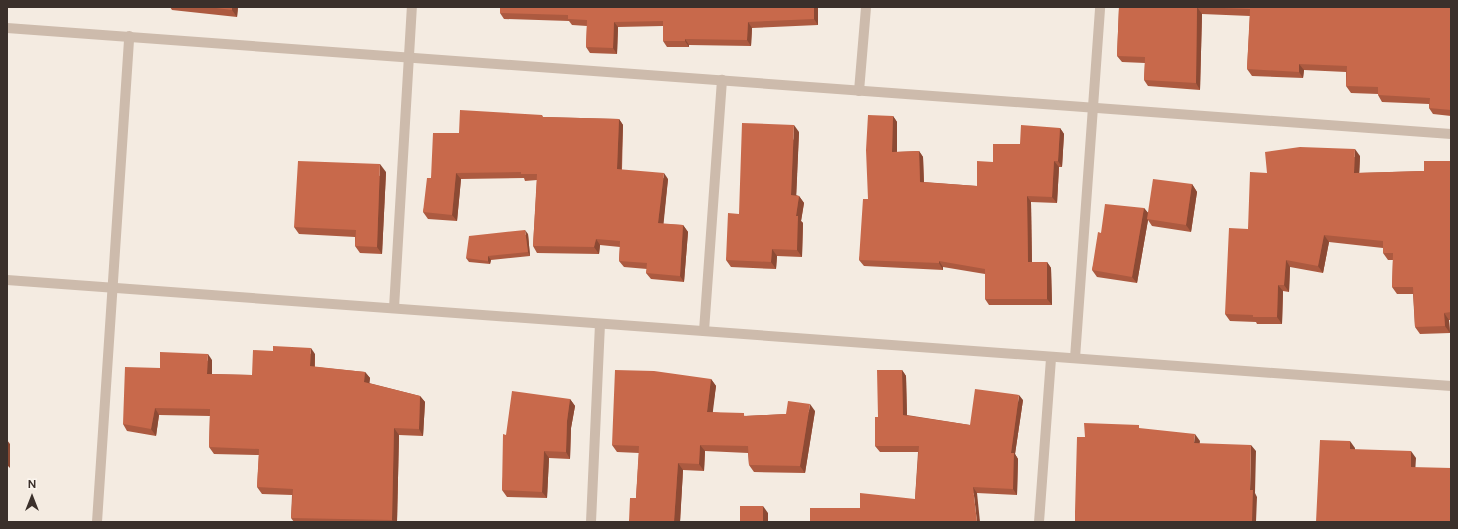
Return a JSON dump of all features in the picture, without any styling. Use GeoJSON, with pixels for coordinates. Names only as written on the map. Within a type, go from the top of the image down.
{"type":"FeatureCollection","features":[{"type":"Feature","properties":{"kind":"street"},"geometry":{"type":"LineString","coordinates":[[394,308],[412,7]]}},
{"type":"Feature","properties":{"kind":"street"},"geometry":{"type":"LineString","coordinates":[[859,91],[866,7]]}},
{"type":"Feature","properties":{"kind":"street"},"geometry":{"type":"LineString","coordinates":[[1075,358],[1100,7]]}},
{"type":"Feature","properties":{"kind":"street"},"geometry":{"type":"LineString","coordinates":[[7,28],[1451,134]]}},
{"type":"Feature","properties":{"kind":"street"},"geometry":{"type":"LineString","coordinates":[[98,522],[129,36]]}},
{"type":"Feature","properties":{"kind":"street"},"geometry":{"type":"LineString","coordinates":[[704,331],[722,80]]}},
{"type":"Feature","properties":{"kind":"street"},"geometry":{"type":"LineString","coordinates":[[7,280],[1451,386]]}},
{"type":"Feature","properties":{"kind":"street"},"geometry":{"type":"LineString","coordinates":[[591,522],[600,324]]}},
{"type":"Feature","properties":{"kind":"street"},"geometry":{"type":"LineString","coordinates":[[1039,522],[1051,357]]}},
{"type":"Feature","properties":{"kind":"building"},"geometry":{"type":"Polygon","coordinates":[[[208,7],[232,7],[232,10],[208,7]]]}},
{"type":"Feature","properties":{"kind":"building"},"geometry":{"type":"Polygon","coordinates":[[[500,7],[814,7],[814,19],[748,22],[747,40],[685,39],[685,41],[663,41],[663,21],[614,22],[613,48],[586,47],[587,20],[568,19],[568,15],[500,13],[500,7]]]}},
{"type":"Feature","properties":{"kind":"building"},"geometry":{"type":"Polygon","coordinates":[[[1119,7],[1197,7],[1196,83],[1144,80],[1145,57],[1117,56],[1119,7]]]}},
{"type":"Feature","properties":{"kind":"building"},"geometry":{"type":"Polygon","coordinates":[[[1197,7],[1451,7],[1451,110],[1429,108],[1430,98],[1378,95],[1378,87],[1346,86],[1347,66],[1299,64],[1299,72],[1247,69],[1250,9],[1197,7]]]}},
{"type":"Feature","properties":{"kind":"building"},"geometry":{"type":"Polygon","coordinates":[[[460,110],[542,115],[542,117],[619,119],[617,169],[664,173],[658,223],[683,225],[680,276],[646,273],[647,263],[619,261],[620,241],[596,239],[594,247],[533,246],[537,174],[521,174],[521,172],[456,173],[452,215],[423,212],[427,178],[431,178],[433,133],[459,133],[460,110]]]}},
{"type":"Feature","properties":{"kind":"building"},"geometry":{"type":"Polygon","coordinates":[[[868,115],[893,116],[892,152],[919,151],[920,182],[977,186],[977,161],[993,162],[993,144],[1020,144],[1021,125],[1060,128],[1058,161],[1054,161],[1052,197],[1027,196],[1028,262],[1047,262],[1047,299],[985,299],[985,269],[939,261],[939,263],[859,260],[863,199],[868,199],[866,150],[868,115]]]}},
{"type":"Feature","properties":{"kind":"building"},"geometry":{"type":"Polygon","coordinates":[[[742,123],[794,125],[791,195],[799,196],[796,216],[798,216],[797,250],[772,249],[771,262],[726,260],[728,213],[739,214],[742,123]]]}},
{"type":"Feature","properties":{"kind":"building"},"geometry":{"type":"Polygon","coordinates":[[[1300,147],[1355,149],[1354,173],[1424,171],[1424,161],[1451,161],[1451,312],[1444,313],[1445,326],[1415,327],[1413,287],[1392,287],[1393,253],[1383,253],[1383,241],[1324,235],[1318,266],[1286,260],[1284,285],[1278,285],[1277,317],[1253,317],[1253,315],[1225,314],[1229,228],[1248,229],[1250,172],[1267,173],[1265,152],[1300,147]]]}},
{"type":"Feature","properties":{"kind":"building"},"geometry":{"type":"Polygon","coordinates":[[[298,161],[380,164],[377,247],[355,246],[356,230],[294,227],[298,161]]]}},
{"type":"Feature","properties":{"kind":"building"},"geometry":{"type":"Polygon","coordinates":[[[1153,179],[1192,184],[1186,225],[1147,219],[1153,179]]]}},
{"type":"Feature","properties":{"kind":"building"},"geometry":{"type":"Polygon","coordinates":[[[1105,204],[1144,208],[1132,277],[1092,270],[1098,232],[1101,233],[1105,204]]]}},
{"type":"Feature","properties":{"kind":"building"},"geometry":{"type":"Polygon","coordinates":[[[525,230],[528,252],[488,256],[488,261],[466,258],[469,236],[525,230]]]}},
{"type":"Feature","properties":{"kind":"building"},"geometry":{"type":"Polygon","coordinates":[[[273,346],[311,348],[310,366],[365,372],[364,382],[420,396],[419,429],[394,428],[392,520],[291,518],[293,489],[257,487],[259,449],[209,447],[210,409],[155,408],[151,429],[123,424],[125,367],[160,368],[160,352],[208,354],[207,374],[252,375],[253,350],[273,351],[273,346]]]}},
{"type":"Feature","properties":{"kind":"building"},"geometry":{"type":"Polygon","coordinates":[[[615,370],[654,371],[711,379],[707,412],[744,413],[744,416],[786,414],[788,401],[810,404],[800,466],[749,465],[748,446],[700,445],[699,464],[678,463],[674,522],[629,522],[630,498],[636,498],[639,446],[612,445],[615,370]]]}},
{"type":"Feature","properties":{"kind":"building"},"geometry":{"type":"Polygon","coordinates":[[[877,370],[902,370],[903,415],[970,425],[975,389],[1019,395],[1011,453],[1014,453],[1013,489],[973,487],[977,522],[810,522],[810,508],[860,508],[860,493],[915,499],[919,446],[875,446],[875,417],[878,417],[877,370]]]}},
{"type":"Feature","properties":{"kind":"building"},"geometry":{"type":"Polygon","coordinates":[[[512,391],[570,399],[567,421],[566,452],[544,451],[542,492],[502,490],[503,434],[506,435],[512,391]]]}},
{"type":"Feature","properties":{"kind":"building"},"geometry":{"type":"Polygon","coordinates":[[[1084,423],[1139,425],[1139,428],[1195,434],[1194,443],[1251,445],[1250,490],[1253,490],[1252,522],[1075,522],[1077,437],[1085,437],[1084,423]]]}},
{"type":"Feature","properties":{"kind":"building"},"geometry":{"type":"Polygon","coordinates":[[[1320,440],[1350,441],[1350,449],[1411,451],[1411,467],[1451,468],[1451,522],[1316,522],[1320,440]]]}},
{"type":"Feature","properties":{"kind":"building"},"geometry":{"type":"Polygon","coordinates":[[[740,506],[763,506],[763,522],[740,522],[740,506]]]}}]}
